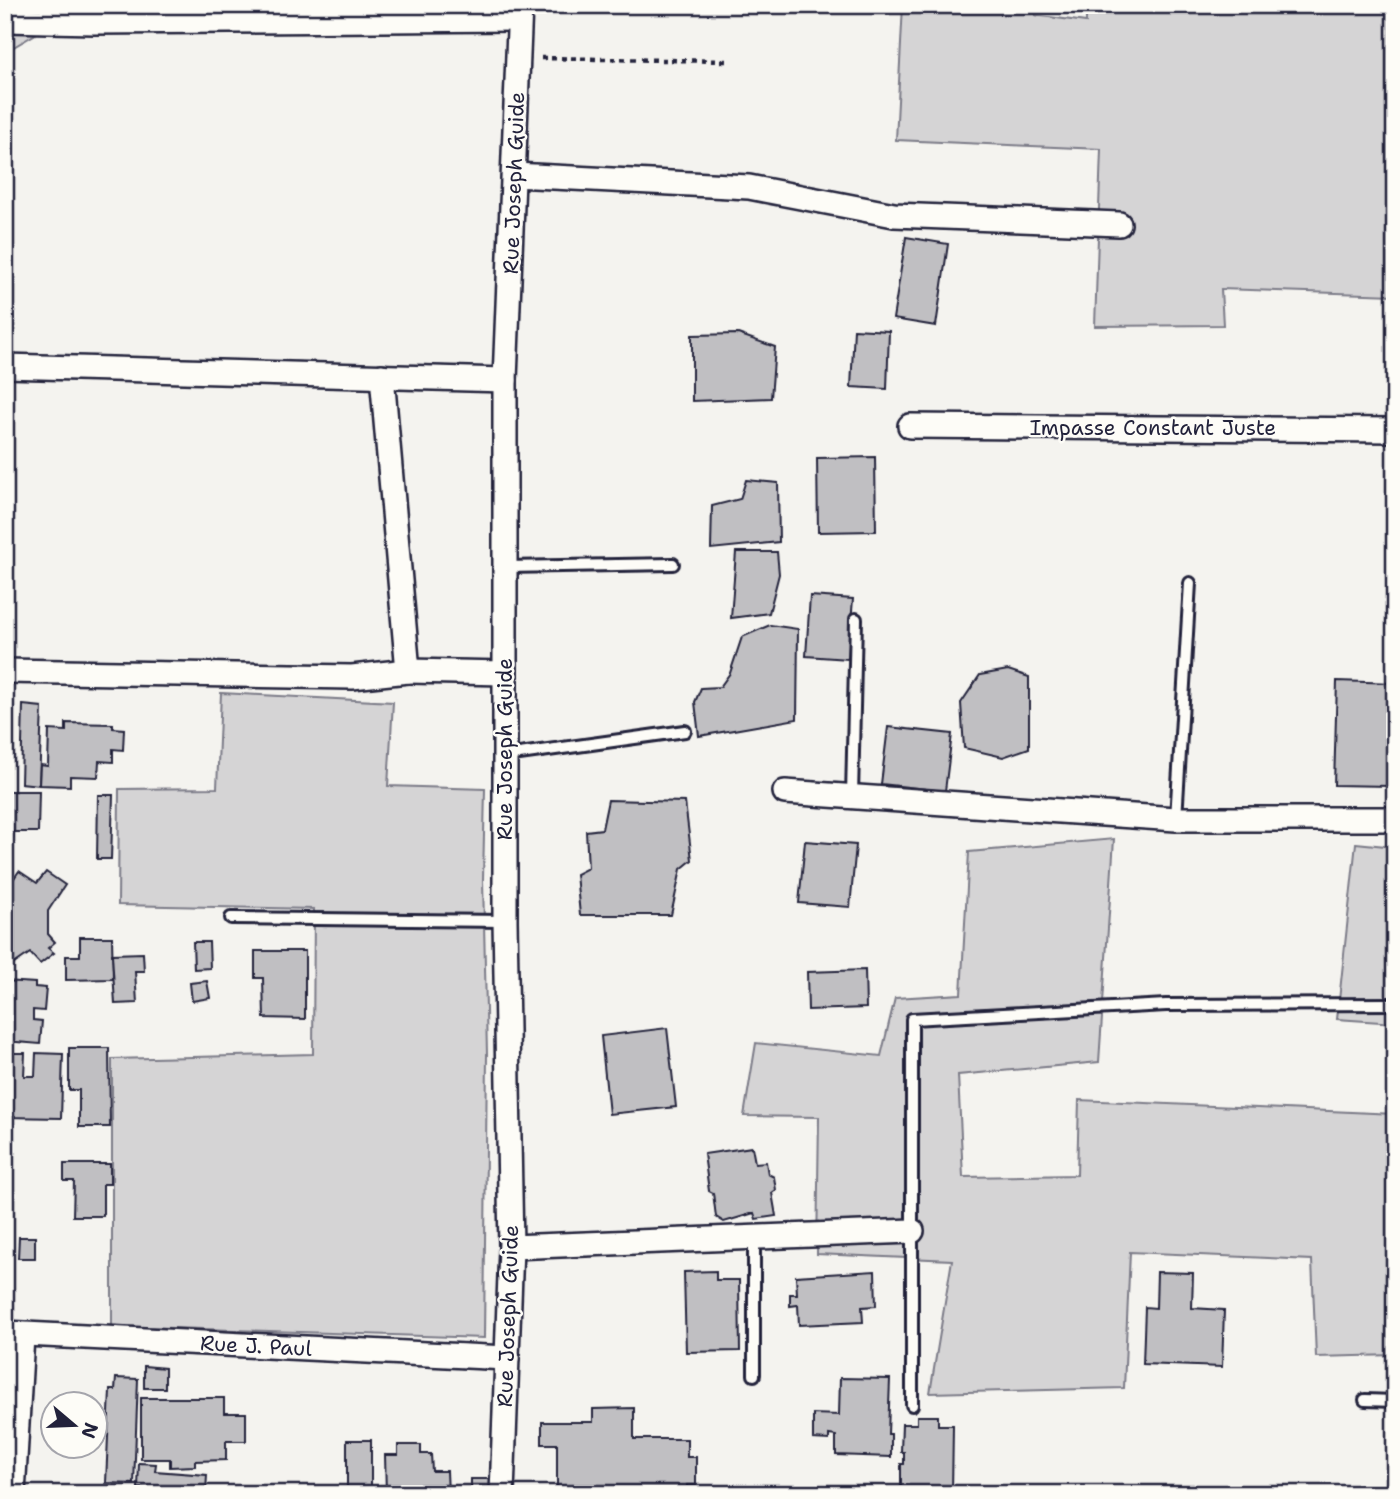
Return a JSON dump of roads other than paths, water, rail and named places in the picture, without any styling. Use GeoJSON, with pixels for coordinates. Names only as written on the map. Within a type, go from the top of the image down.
{"type":"FeatureCollection","features":[{"type":"Feature","properties":{"kind":"street"},"geometry":{"type":"LineString","coordinates":[[5,20],[108,22],[519,12]]}},
{"type":"Feature","properties":{"kind":"street","name":"Rue Joseph Guide"},"geometry":{"type":"LineString","coordinates":[[502,1494],[511,1247],[505,921],[505,380],[519,12]]}},
{"type":"Feature","properties":{"kind":"street"},"geometry":{"type":"LineString","coordinates":[[514,175],[749,187],[894,215],[1119,224]]}},
{"type":"Feature","properties":{"kind":"street"},"geometry":{"type":"LineString","coordinates":[[5,366],[505,380]]}},
{"type":"Feature","properties":{"kind":"street"},"geometry":{"type":"LineString","coordinates":[[382,376],[408,671]]}},
{"type":"Feature","properties":{"kind":"street","name":"Impasse Constant Juste"},"geometry":{"type":"LineString","coordinates":[[910,426],[1395,430]]}},
{"type":"Feature","properties":{"kind":"street"},"geometry":{"type":"LineString","coordinates":[[5,671],[352,677],[408,671],[505,673]]}},
{"type":"Feature","properties":{"kind":"street"},"geometry":{"type":"LineString","coordinates":[[785,792],[1176,819],[1395,819]]}},
{"type":"Feature","properties":{"kind":"street"},"geometry":{"type":"LineString","coordinates":[[511,1247],[912,1231]]}},
{"type":"Feature","properties":{"kind":"street"},"geometry":{"type":"LineString","coordinates":[[13,1494],[14,1334]]}},
{"type":"Feature","properties":{"kind":"street","name":"Rue J. Paul"},"geometry":{"type":"LineString","coordinates":[[14,1334],[507,1358]]}},
{"type":"Feature","properties":{"kind":"lane"},"geometry":{"type":"LineString","coordinates":[[506,567],[673,564]]}},
{"type":"Feature","properties":{"kind":"lane"},"geometry":{"type":"LineString","coordinates":[[1176,819],[1190,583]]}},
{"type":"Feature","properties":{"kind":"lane"},"geometry":{"type":"LineString","coordinates":[[852,796],[856,619]]}},
{"type":"Feature","properties":{"kind":"lane"},"geometry":{"type":"LineString","coordinates":[[505,756],[685,731]]}},
{"type":"Feature","properties":{"kind":"lane"},"geometry":{"type":"LineString","coordinates":[[231,918],[505,921]]}},
{"type":"Feature","properties":{"kind":"lane"},"geometry":{"type":"LineString","coordinates":[[912,1405],[912,1019],[1166,1005],[1395,1004]]}},
{"type":"Feature","properties":{"kind":"lane"},"geometry":{"type":"LineString","coordinates":[[754,1238],[754,1375]]}},
{"type":"Feature","properties":{"kind":"lane"},"geometry":{"type":"LineString","coordinates":[[1365,1401],[1395,1401]]}}]}
